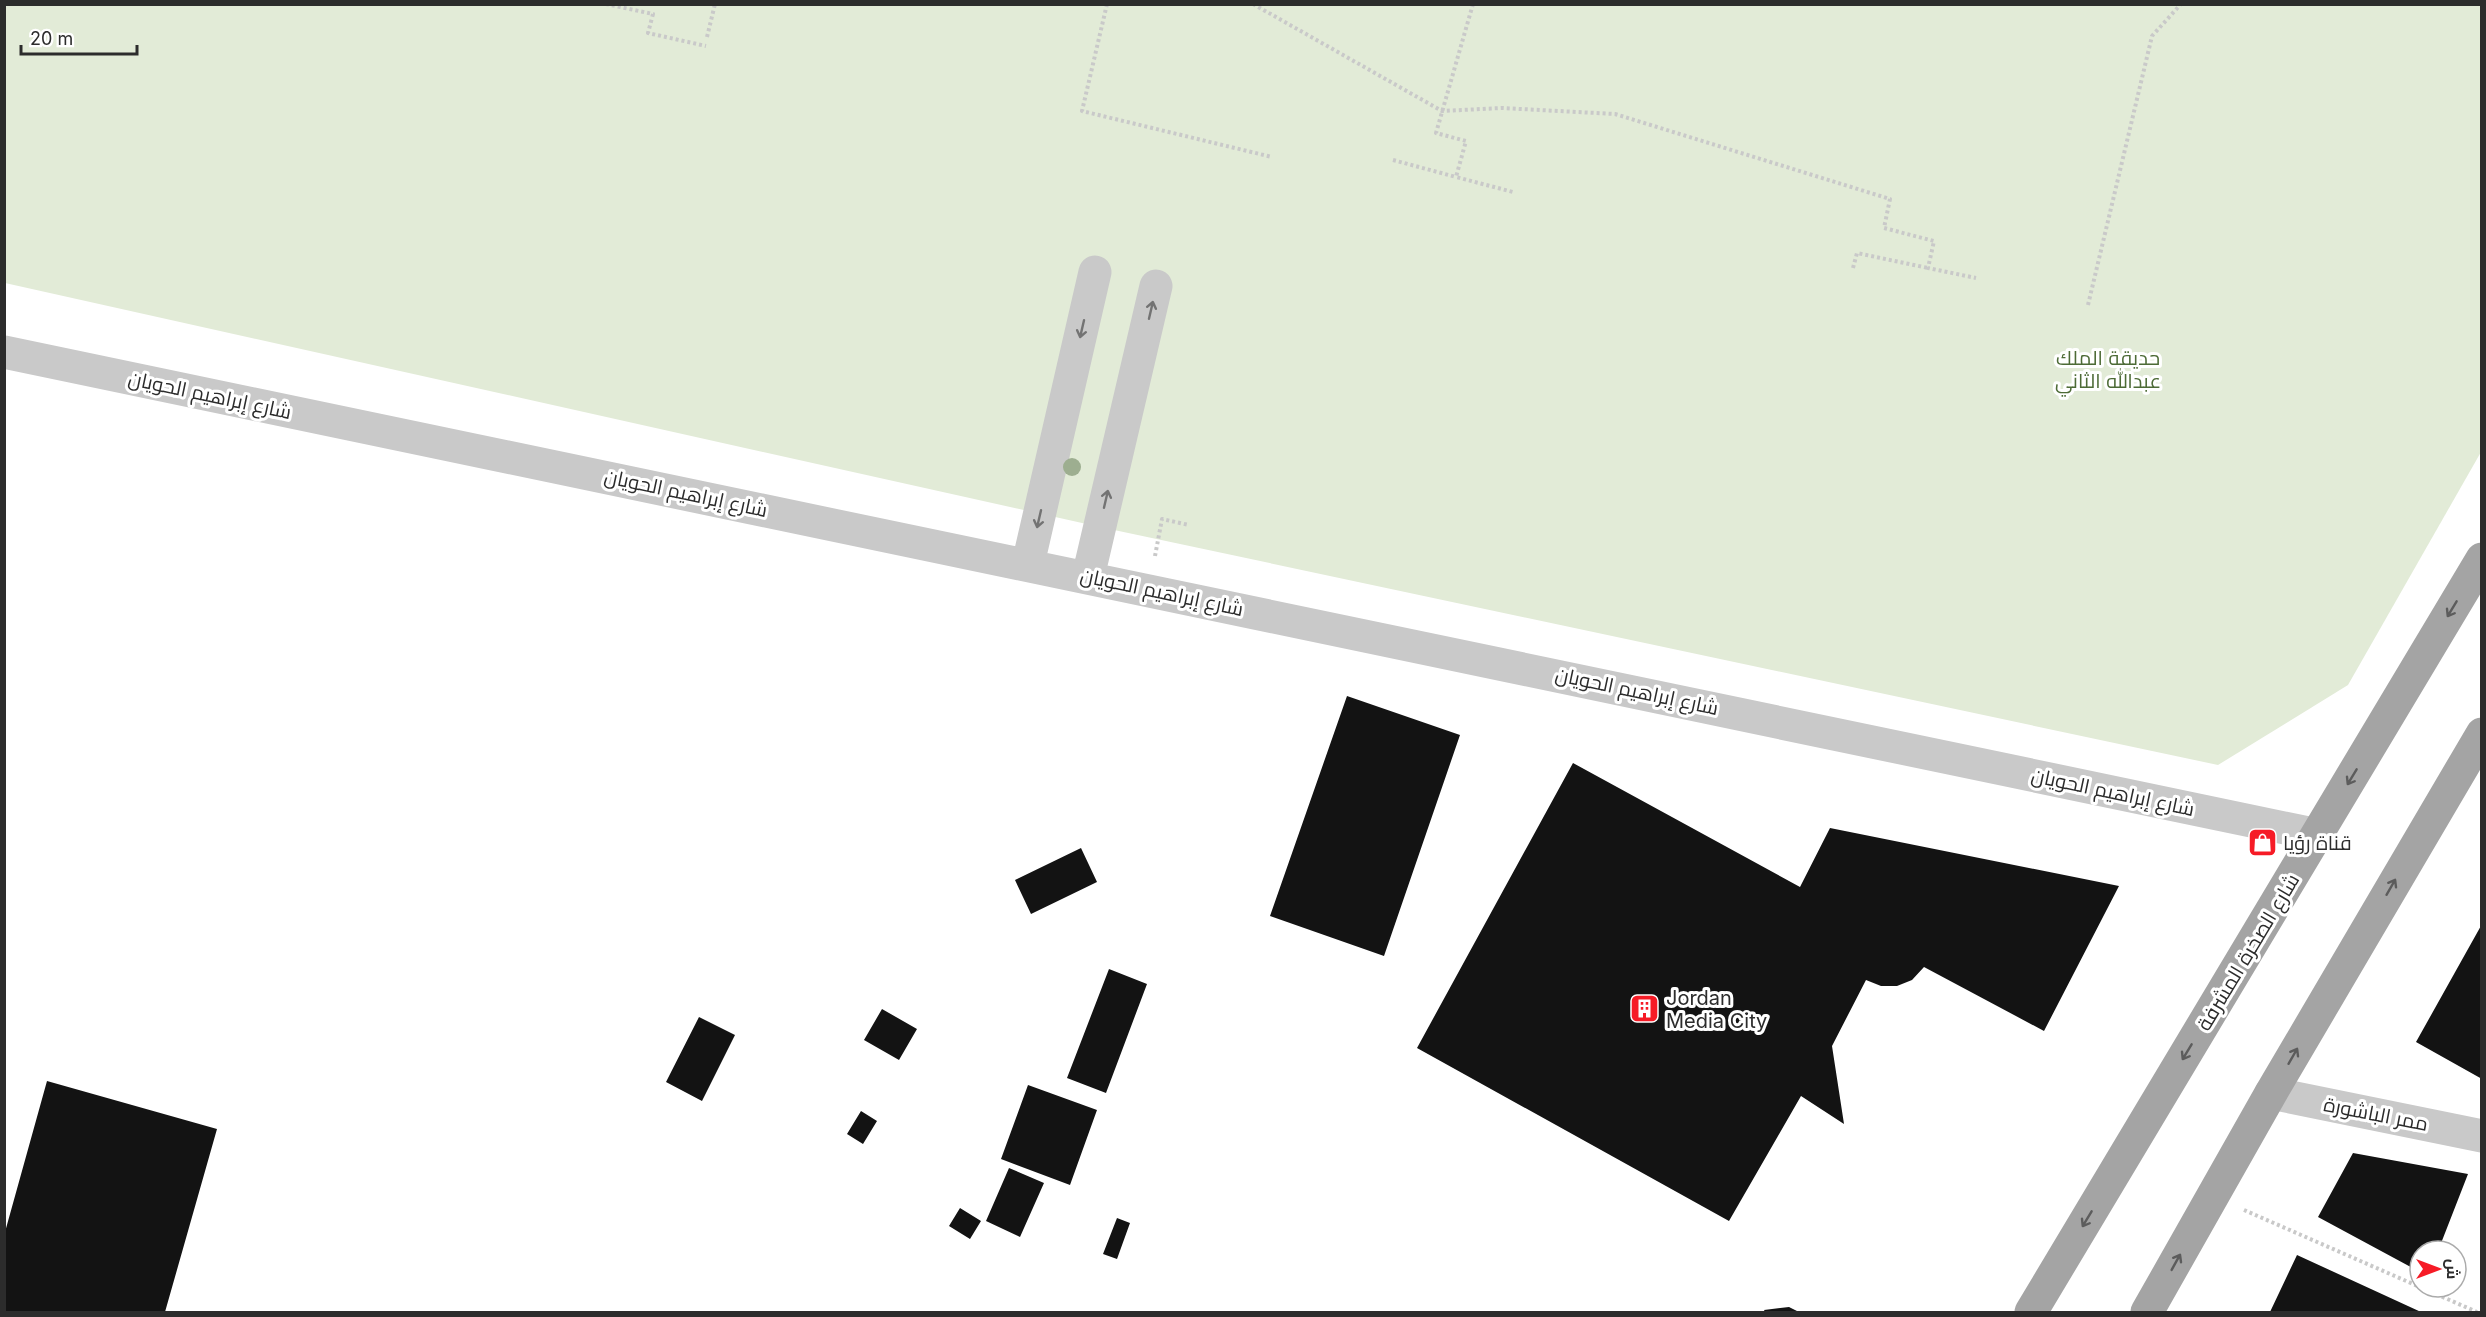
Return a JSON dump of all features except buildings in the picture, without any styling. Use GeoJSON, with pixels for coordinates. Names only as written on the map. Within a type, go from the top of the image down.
{"type":"FeatureCollection","features":[{"type":"Feature","properties":{"kind":"main road","name":"شارع الصخرة المشرفة"},"geometry":{"type":"LineString","coordinates":[[2031,1312],[2481,559]]}},
{"type":"Feature","properties":{"kind":"main road"},"geometry":{"type":"LineString","coordinates":[[2147,1312],[2271,1093],[2481,734]]}},
{"type":"Feature","properties":{"kind":"street"},"geometry":{"type":"LineString","coordinates":[[1028,564],[1095,272]]}},
{"type":"Feature","properties":{"kind":"street"},"geometry":{"type":"LineString","coordinates":[[1088,577],[1156,286]]}},
{"type":"Feature","properties":{"kind":"street","name":"شارع إبراهيم الحويان"},"geometry":{"type":"LineString","coordinates":[[4,352],[2318,835]]}},
{"type":"Feature","properties":{"kind":"street","name":"ممر الباشورة"},"geometry":{"type":"LineString","coordinates":[[2271,1093],[2481,1136]]}},
{"type":"Feature","properties":{"kind":"path"},"geometry":{"type":"LineString","coordinates":[[606,4],[653,14],[648,33],[706,46]]}},
{"type":"Feature","properties":{"kind":"path"},"geometry":{"type":"LineString","coordinates":[[708,37],[715,4]]}},
{"type":"Feature","properties":{"kind":"path"},"geometry":{"type":"LineString","coordinates":[[1107,4],[1082,111],[1272,156]]}},
{"type":"Feature","properties":{"kind":"path"},"geometry":{"type":"LineString","coordinates":[[1253,4],[1442,111],[1502,108],[1615,114],[1890,199],[1884,228],[1934,241],[1928,268]]}},
{"type":"Feature","properties":{"kind":"path"},"geometry":{"type":"LineString","coordinates":[[1456,177],[1466,141],[1436,133],[1473,4]]}},
{"type":"Feature","properties":{"kind":"path"},"geometry":{"type":"LineString","coordinates":[[2088,305],[2152,36],[2181,4]]}},
{"type":"Feature","properties":{"kind":"path"},"geometry":{"type":"LineString","coordinates":[[1392,160],[1514,192]]}},
{"type":"Feature","properties":{"kind":"path"},"geometry":{"type":"LineString","coordinates":[[1853,268],[1857,253],[1976,278]]}},
{"type":"Feature","properties":{"kind":"path"},"geometry":{"type":"LineString","coordinates":[[1158,540],[1162,519],[1189,525]]}},
{"type":"Feature","properties":{"kind":"path"},"geometry":{"type":"LineString","coordinates":[[2212,1196],[2477,1312]]}},
{"type":"Feature","properties":{"kind":"green space","name":"حديقة الملك عبدالله الثاني"},"geometry":{"type":"Polygon","coordinates":[[[5,5],[2481,5],[2481,452],[2348,685],[2218,765],[1100,527],[5,283],[5,5]]]}},
{"type":"Feature","properties":{"kind":"place","name":"قناة رؤيا"},"geometry":{"type":"Point","coordinates":[2262,843]}},
{"type":"Feature","properties":{"kind":"place","name":"Jordan Media City"},"geometry":{"type":"Point","coordinates":[1645,1009]}}]}
